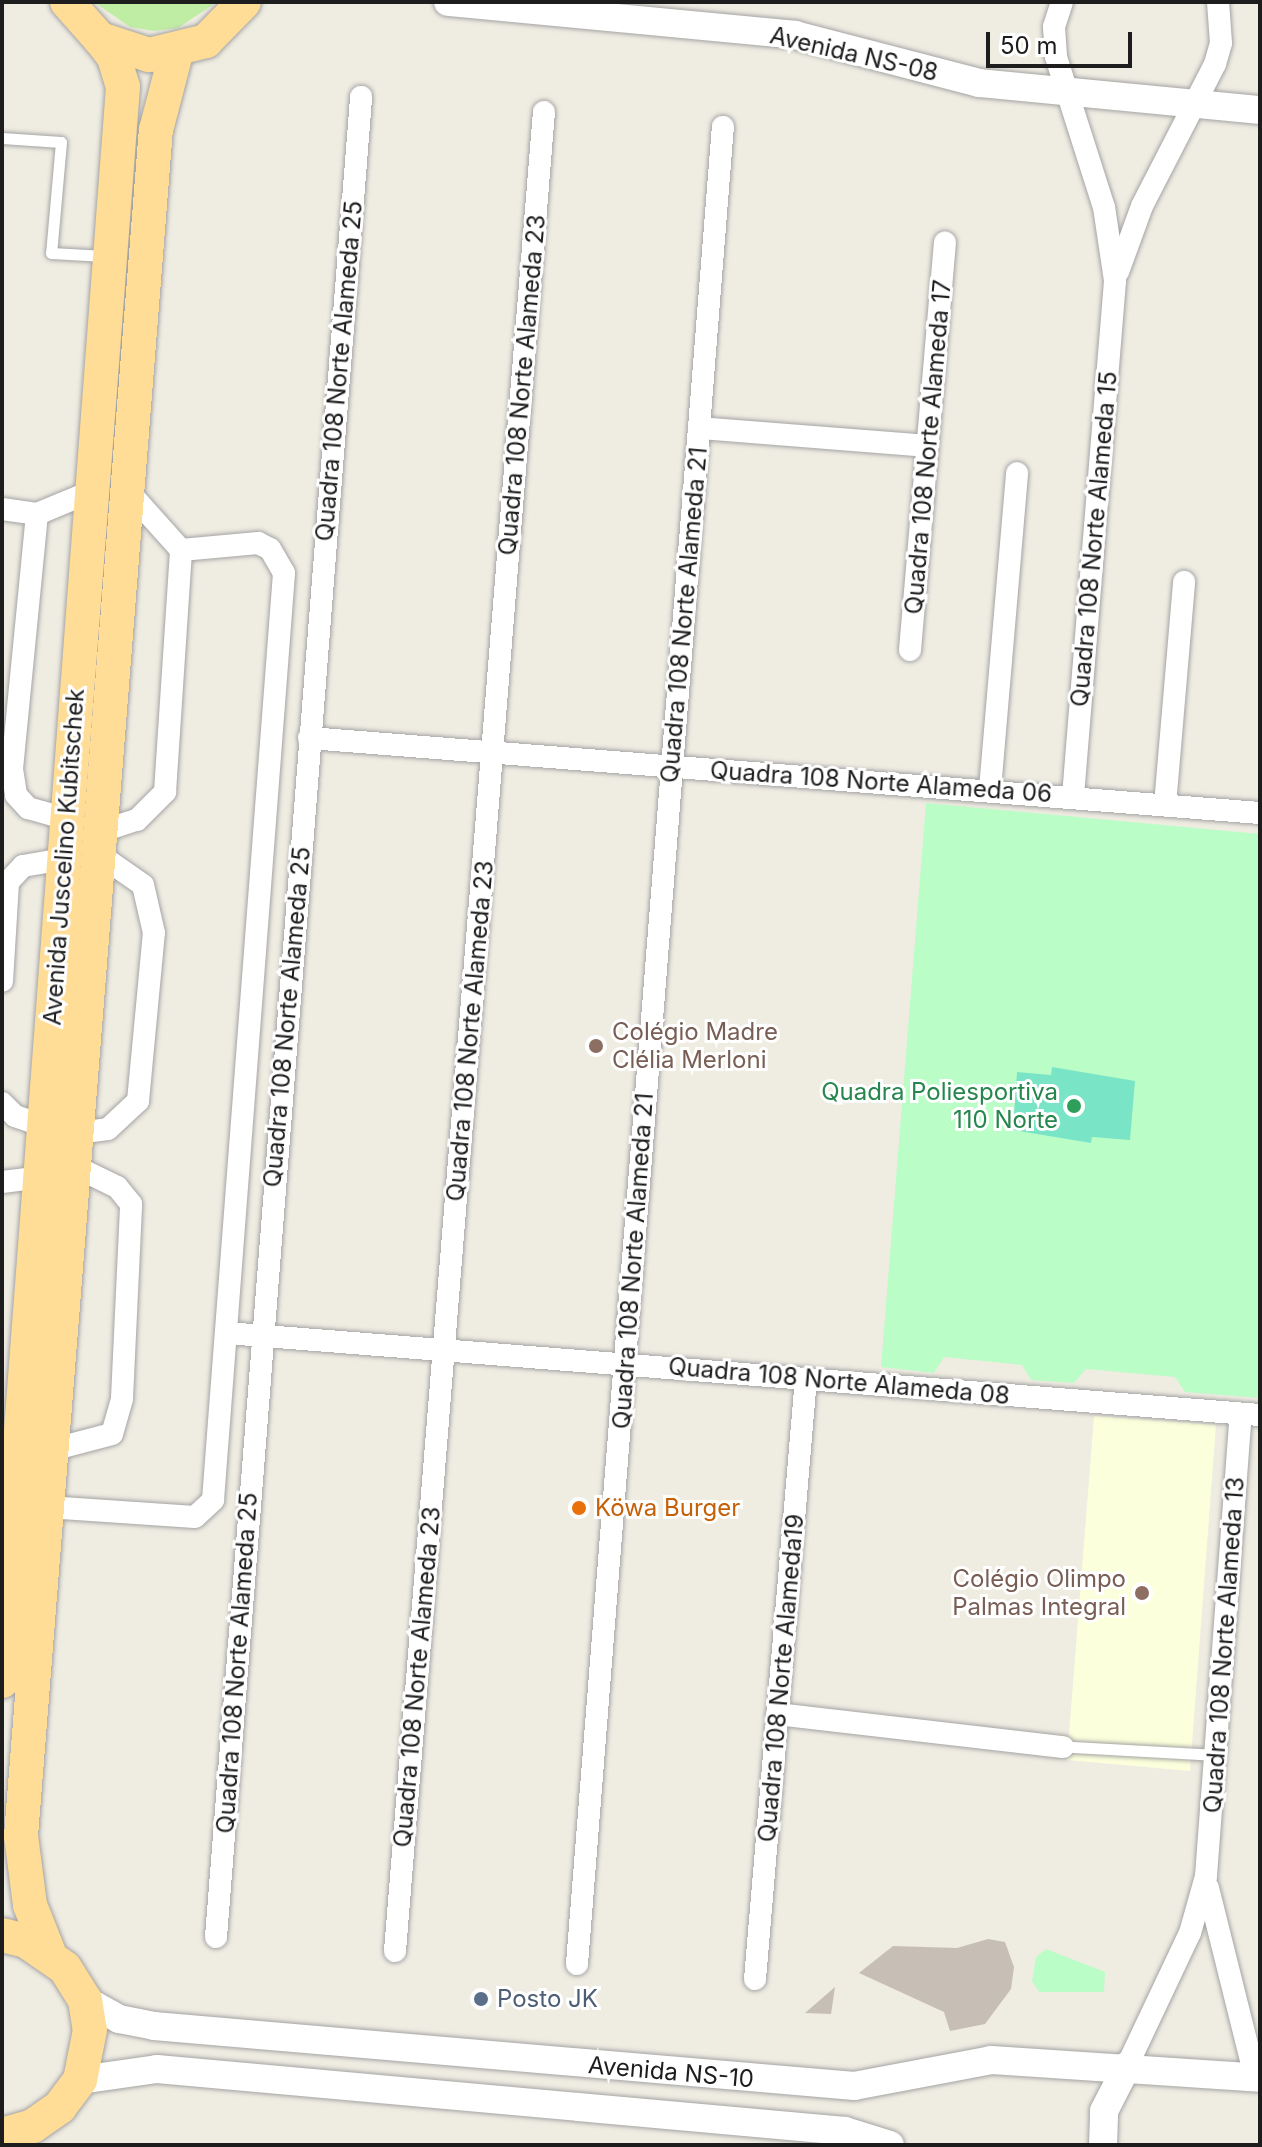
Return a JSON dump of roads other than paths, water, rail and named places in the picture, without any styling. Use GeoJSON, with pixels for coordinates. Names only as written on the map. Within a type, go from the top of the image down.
{"type":"FeatureCollection","features":[{"type":"Feature","properties":{"kind":"main road","name":"Avenida Juscelino Kubitschek"},"geometry":{"type":"LineString","coordinates":[[67,2],[114,57],[123,87],[64,859],[65,1142],[51,1450],[21,1836],[30,1905],[49,1953],[85,2000]]}},
{"type":"Feature","properties":{"kind":"main road"},"geometry":{"type":"LineString","coordinates":[[100,39],[149,55],[176,53],[206,41],[244,2]]}},
{"type":"Feature","properties":{"kind":"main road","name":"Avenida Juscelino Kubitschek"},"geometry":{"type":"LineString","coordinates":[[2,1681],[11,1433],[40,1177],[65,1142],[98,843],[156,130],[176,53]]}},
{"type":"Feature","properties":{"kind":"main road"},"geometry":{"type":"LineString","coordinates":[[2,1935],[49,1953]]}},
{"type":"Feature","properties":{"kind":"main road"},"geometry":{"type":"LineString","coordinates":[[19,2135],[60,2107],[80,2080],[90,2030],[85,2000]]}},
{"type":"Feature","properties":{"kind":"street","name":"Avenida NS-08"},"geometry":{"type":"LineString","coordinates":[[448,2],[795,35],[979,83],[1064,88],[1260,110]]}},
{"type":"Feature","properties":{"kind":"street"},"geometry":{"type":"LineString","coordinates":[[1062,2],[1054,27],[1064,88],[1104,207],[1115,281]]}},
{"type":"Feature","properties":{"kind":"street"},"geometry":{"type":"LineString","coordinates":[[1115,281],[1192,102],[1221,43],[1218,2]]}},
{"type":"Feature","properties":{"kind":"street","name":"Quadra 108 Norte Alameda 25"},"geometry":{"type":"LineString","coordinates":[[216,1937],[361,97]]}},
{"type":"Feature","properties":{"kind":"street","name":"Quadra 108 Norte Alameda 23"},"geometry":{"type":"LineString","coordinates":[[395,1951],[544,112]]}},
{"type":"Feature","properties":{"kind":"street","name":"Quadra 108 Norte Alameda 21"},"geometry":{"type":"LineString","coordinates":[[577,1964],[723,127]]}},
{"type":"Feature","properties":{"kind":"street","name":"Quadra 108 Norte Alameda 17"},"geometry":{"type":"LineString","coordinates":[[910,650],[945,243]]}},
{"type":"Feature","properties":{"kind":"street","name":"Quadra 108 Norte Alameda 15"},"geometry":{"type":"LineString","coordinates":[[1073,796],[1115,281]]}},
{"type":"Feature","properties":{"kind":"street"},"geometry":{"type":"LineString","coordinates":[[699,428],[927,446]]}},
{"type":"Feature","properties":{"kind":"street"},"geometry":{"type":"LineString","coordinates":[[990,789],[1017,473]]}},
{"type":"Feature","properties":{"kind":"street"},"geometry":{"type":"LineString","coordinates":[[65,1142],[108,1129],[138,1101],[154,933],[143,885],[98,843],[137,820],[165,792],[181,550],[128,491]]}},
{"type":"Feature","properties":{"kind":"street"},"geometry":{"type":"LineString","coordinates":[[2,509],[37,514],[90,492]]}},
{"type":"Feature","properties":{"kind":"street"},"geometry":{"type":"LineString","coordinates":[[37,514],[12,769],[16,795],[28,808],[67,819]]}},
{"type":"Feature","properties":{"kind":"street"},"geometry":{"type":"LineString","coordinates":[[47,1507],[181,1517],[208,1508],[227,1333],[284,573],[270,549],[258,543],[181,550]]}},
{"type":"Feature","properties":{"kind":"street"},"geometry":{"type":"LineString","coordinates":[[284,573],[323,575]]}},
{"type":"Feature","properties":{"kind":"street"},"geometry":{"type":"LineString","coordinates":[[1165,805],[1184,582]]}},
{"type":"Feature","properties":{"kind":"street","name":"Quadra 108 Norte Alameda 06"},"geometry":{"type":"LineString","coordinates":[[309,738],[990,789],[1260,813]]}},
{"type":"Feature","properties":{"kind":"street"},"geometry":{"type":"LineString","coordinates":[[2,981],[8,882],[23,866],[64,859]]}},
{"type":"Feature","properties":{"kind":"street"},"geometry":{"type":"LineString","coordinates":[[2,1103],[15,1116],[65,1142],[117,1187],[131,1204],[122,1398],[112,1434],[51,1450]]}},
{"type":"Feature","properties":{"kind":"street"},"geometry":{"type":"LineString","coordinates":[[2,1182],[40,1177]]}},
{"type":"Feature","properties":{"kind":"street","name":"Quadra 108 Norte Alameda 08"},"geometry":{"type":"LineString","coordinates":[[227,1333],[1251,1414]]}},
{"type":"Feature","properties":{"kind":"street","name":"Quadra 108 Norte Alameda19"},"geometry":{"type":"LineString","coordinates":[[755,1979],[806,1378]]}},
{"type":"Feature","properties":{"kind":"street","name":"Quadra 108 Norte Alameda 13"},"geometry":{"type":"LineString","coordinates":[[1206,1876],[1251,1414]]}},
{"type":"Feature","properties":{"kind":"street"},"geometry":{"type":"LineString","coordinates":[[777,1714],[1068,1747]]}},
{"type":"Feature","properties":{"kind":"street"},"geometry":{"type":"LineString","coordinates":[[1103,2145],[1104,2111],[1190,1933],[1206,1876]]}},
{"type":"Feature","properties":{"kind":"street"},"geometry":{"type":"LineString","coordinates":[[1206,1876],[1215,1934],[1258,2082]]}},
{"type":"Feature","properties":{"kind":"street","name":"Avenida NS-10"},"geometry":{"type":"LineString","coordinates":[[85,2000],[119,2019],[154,2026],[854,2086],[991,2060],[1127,2066],[1258,2082]]}},
{"type":"Feature","properties":{"kind":"street","name":"Avenida NS-10"},"geometry":{"type":"LineString","coordinates":[[80,2080],[157,2069],[845,2131],[890,2145]]}},
{"type":"Feature","properties":{"kind":"lane"},"geometry":{"type":"LineString","coordinates":[[2,138],[61,142],[51,253],[109,256]]}},
{"type":"Feature","properties":{"kind":"lane"},"geometry":{"type":"LineString","coordinates":[[1068,1747],[1217,1755]]}},
{"type":"Feature","properties":{"kind":"place","name":"Colégio Madre Clélia Merloni"},"geometry":{"type":"Point","coordinates":[596,1046]}},
{"type":"Feature","properties":{"kind":"place","name":"Quadra Poliesportiva 110 Norte"},"geometry":{"type":"Point","coordinates":[1074,1106]}},
{"type":"Feature","properties":{"kind":"place","name":"Köwa Burger"},"geometry":{"type":"Point","coordinates":[579,1508]}},
{"type":"Feature","properties":{"kind":"place","name":"Colégio Olimpo Palmas Integral"},"geometry":{"type":"Point","coordinates":[1142,1593]}},
{"type":"Feature","properties":{"kind":"place","name":"Posto JK"},"geometry":{"type":"Point","coordinates":[481,1999]}}]}
